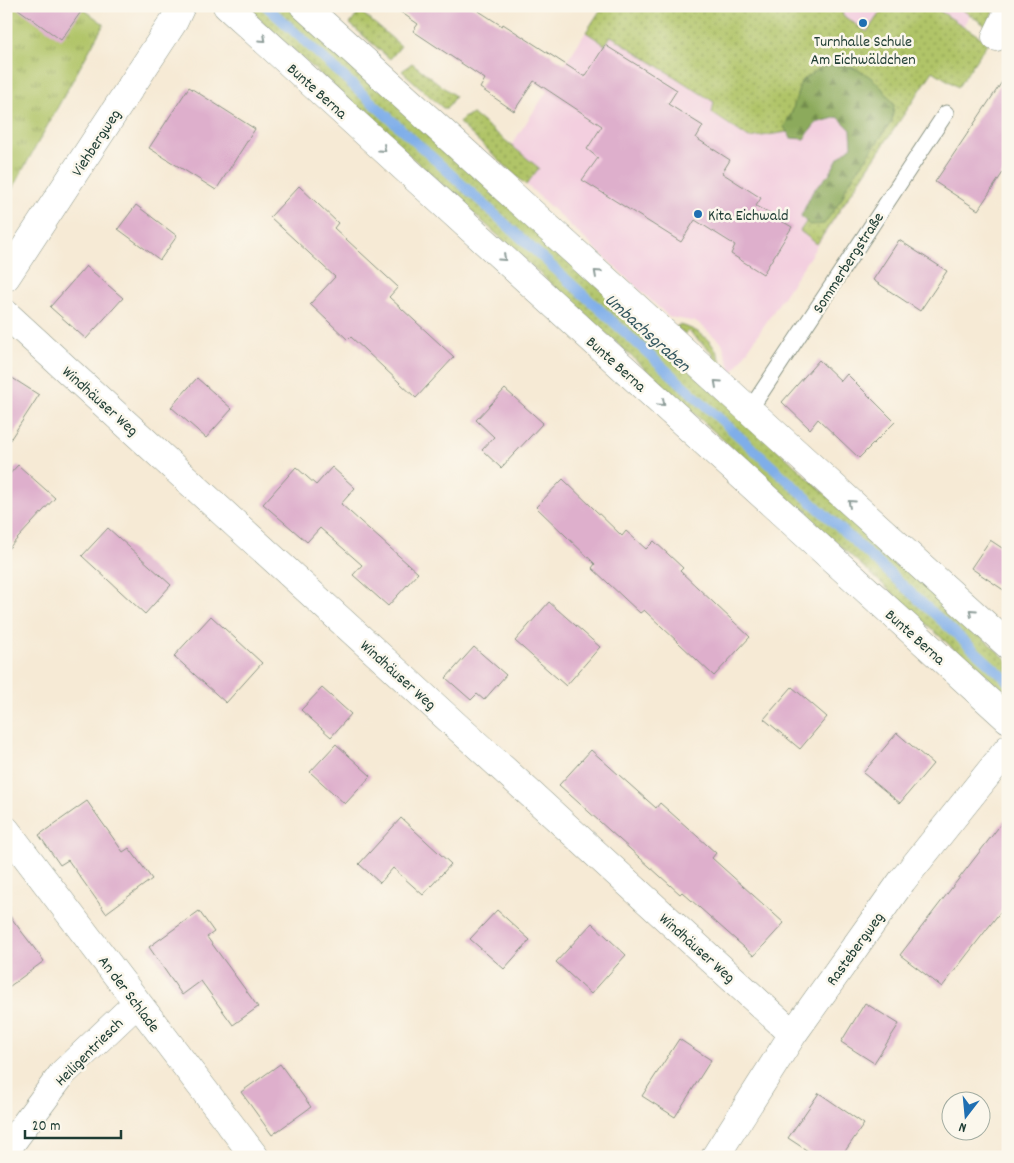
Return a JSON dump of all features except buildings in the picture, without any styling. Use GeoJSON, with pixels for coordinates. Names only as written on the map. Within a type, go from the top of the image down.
{"type":"FeatureCollection","features":[{"type":"Feature","properties":{"kind":"street","name":"Viehbergweg"},"geometry":{"type":"LineString","coordinates":[[6,278],[174,21],[181,6]]}},
{"type":"Feature","properties":{"kind":"street","name":"Bunte Berna"},"geometry":{"type":"LineString","coordinates":[[227,6],[1008,719]]}},
{"type":"Feature","properties":{"kind":"street"},"geometry":{"type":"LineString","coordinates":[[304,6],[1008,645]]}},
{"type":"Feature","properties":{"kind":"street"},"geometry":{"type":"LineString","coordinates":[[996,38],[1008,12]]}},
{"type":"Feature","properties":{"kind":"street","name":"Windhäuser Weg"},"geometry":{"type":"LineString","coordinates":[[6,314],[793,1034]]}},
{"type":"Feature","properties":{"kind":"street","name":"Rastebergweg"},"geometry":{"type":"LineString","coordinates":[[725,1153],[793,1034],[902,881],[1008,749]]}},
{"type":"Feature","properties":{"kind":"street","name":"An der Schlade"},"geometry":{"type":"LineString","coordinates":[[6,830],[254,1157]]}},
{"type":"Feature","properties":{"kind":"street","name":"Heiligentriesch"},"geometry":{"type":"LineString","coordinates":[[6,1150],[63,1073],[137,1003]]}},
{"type":"Feature","properties":{"kind":"lane","name":"Sommerbergstraße"},"geometry":{"type":"LineString","coordinates":[[749,411],[946,113]]}},
{"type":"Feature","properties":{"kind":"shaded area","name":"Kita Eichwald"},"geometry":{"type":"Polygon","coordinates":[[[603,6],[976,6],[732,374],[722,343],[697,322],[669,317],[501,161],[603,6]]]}},
{"type":"Feature","properties":{"kind":"green space"},"geometry":{"type":"Polygon","coordinates":[[[6,6],[79,6],[104,24],[6,200],[6,6]]]}},
{"type":"Feature","properties":{"kind":"green space"},"geometry":{"type":"Polygon","coordinates":[[[245,6],[293,6],[1008,661],[1008,698],[245,6]]]}},
{"type":"Feature","properties":{"kind":"green space"},"geometry":{"type":"Polygon","coordinates":[[[603,6],[843,6],[846,8],[842,15],[867,32],[884,6],[932,6],[988,42],[958,87],[933,71],[817,244],[800,231],[868,130],[823,101],[800,130],[749,138],[712,113],[714,102],[611,36],[605,45],[586,32],[603,6]]]}},
{"type":"Feature","properties":{"kind":"green space"},"geometry":{"type":"Polygon","coordinates":[[[957,6],[996,6],[990,18],[997,27],[995,32],[957,6]]]}},
{"type":"Feature","properties":{"kind":"green space"},"geometry":{"type":"Polygon","coordinates":[[[360,11],[401,46],[390,59],[350,24],[360,11]]]}},
{"type":"Feature","properties":{"kind":"green space"},"geometry":{"type":"Polygon","coordinates":[[[412,63],[455,96],[447,108],[443,108],[402,71],[412,63]]]}},
{"type":"Feature","properties":{"kind":"green space"},"geometry":{"type":"Polygon","coordinates":[[[840,65],[858,70],[878,84],[894,105],[892,121],[846,187],[843,197],[824,224],[809,225],[801,216],[813,191],[830,173],[838,158],[852,146],[851,130],[838,117],[816,123],[804,139],[791,138],[784,127],[792,112],[801,81],[822,67],[840,65]]]}},
{"type":"Feature","properties":{"kind":"green space"},"geometry":{"type":"Polygon","coordinates":[[[473,114],[539,168],[526,185],[459,123],[463,118],[473,114]]]}},
{"type":"Feature","properties":{"kind":"green space"},"geometry":{"type":"Polygon","coordinates":[[[679,325],[703,335],[713,346],[724,369],[713,362],[713,353],[688,331],[685,334],[676,327],[679,325]]]}},
{"type":"Feature","properties":{"kind":"waterway","name":"Umbachsgraben"},"geometry":{"type":"LineString","coordinates":[[266,6],[1008,681]]}},
{"type":"Feature","properties":{"kind":"place","name":"Turnhalle Schule Am Eichwäldchen"},"geometry":{"type":"Point","coordinates":[863,23]}},
{"type":"Feature","properties":{"kind":"place","name":"Kita Eichwald"},"geometry":{"type":"Point","coordinates":[698,214]}}]}
